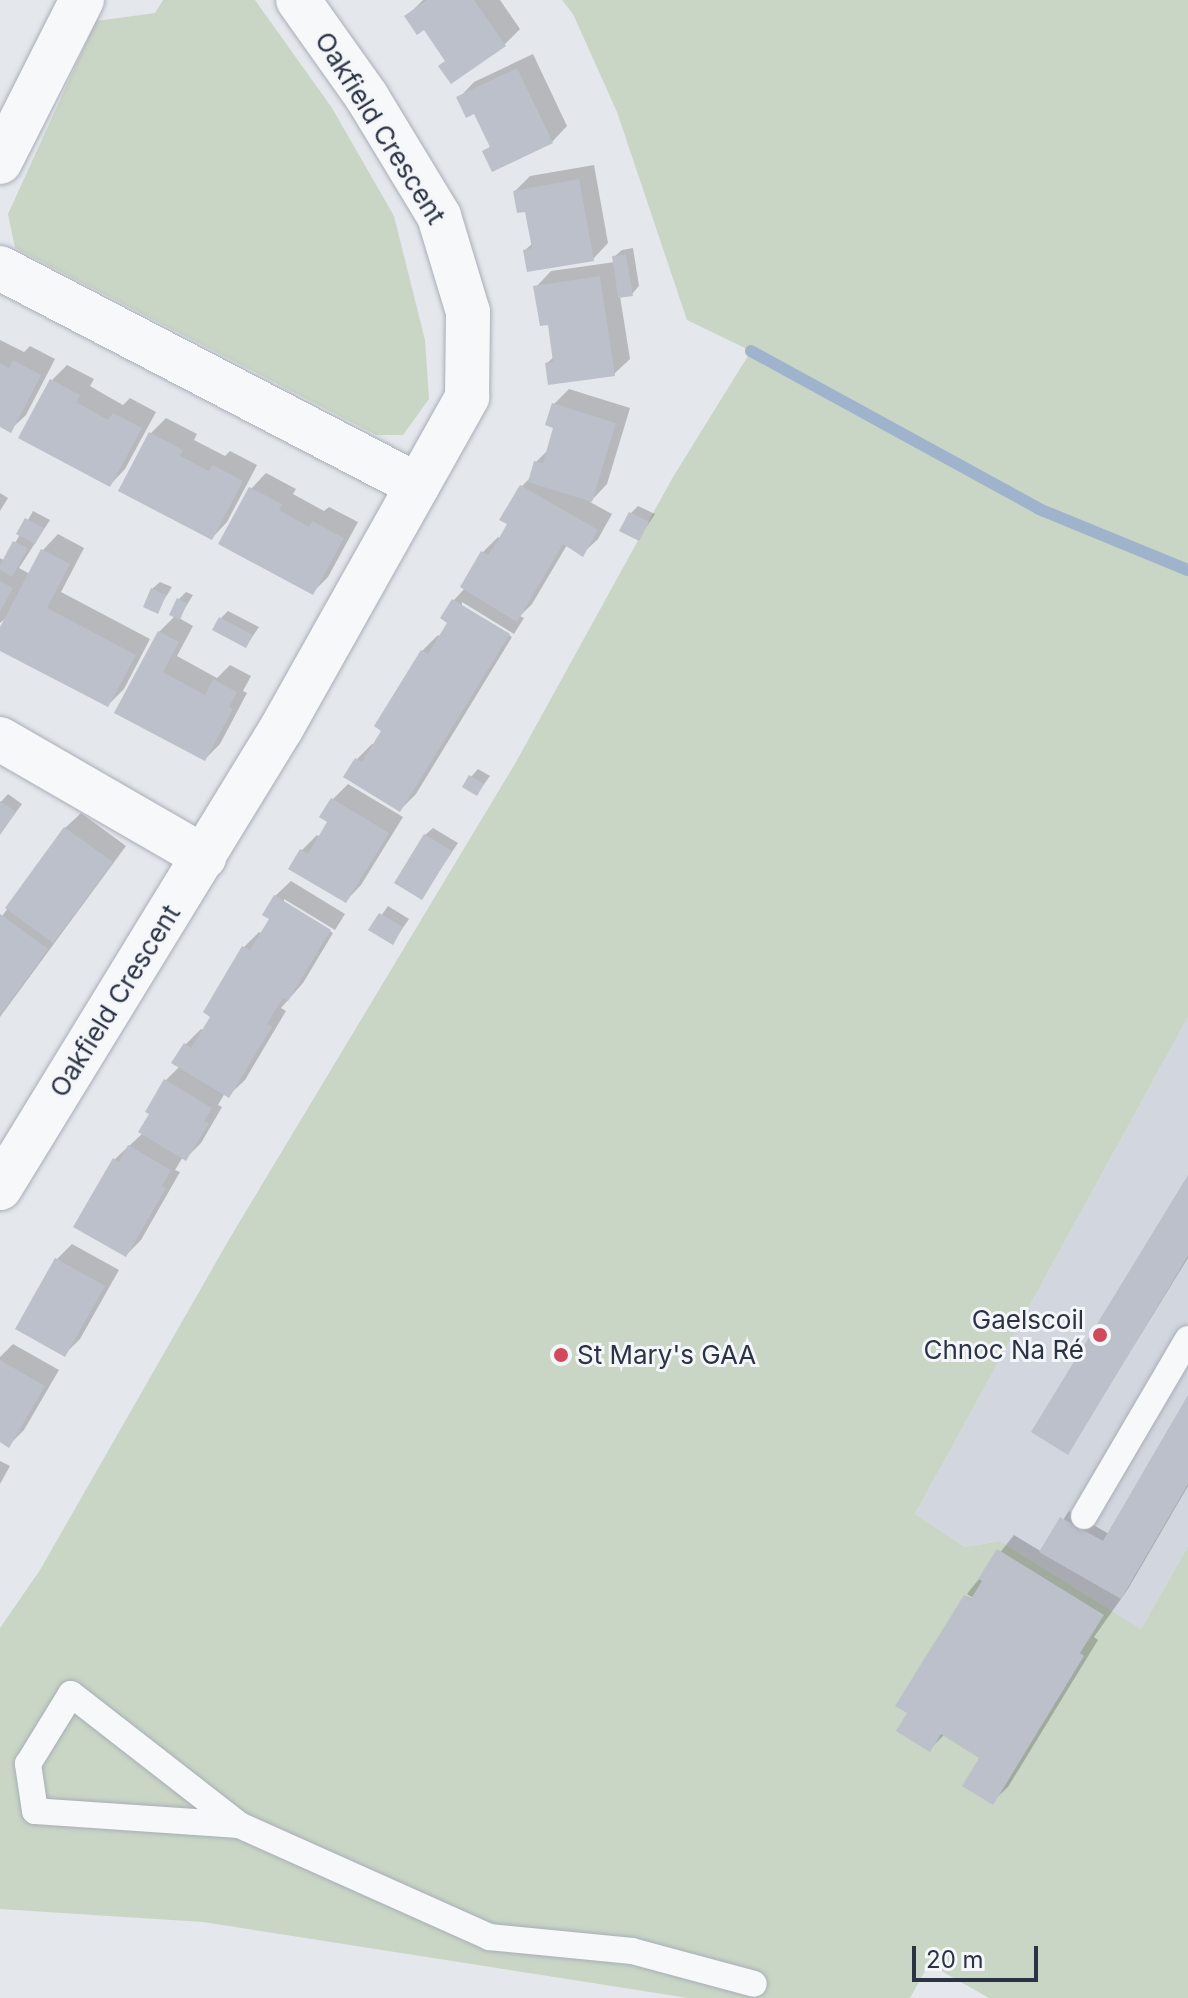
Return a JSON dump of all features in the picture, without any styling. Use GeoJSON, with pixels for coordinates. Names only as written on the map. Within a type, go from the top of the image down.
{"type":"FeatureCollection","features":[{"type":"Feature","properties":{"kind":"street"},"geometry":{"type":"LineString","coordinates":[[0,162],[82,0]]}},
{"type":"Feature","properties":{"kind":"street","name":"Oakfield Crescent"},"geometry":{"type":"LineString","coordinates":[[0,1188],[13,1137],[204,857],[281,729],[467,397],[468,312],[439,216],[367,97],[298,0]]}},
{"type":"Feature","properties":{"kind":"street"},"geometry":{"type":"LineString","coordinates":[[0,268],[418,486]]}},
{"type":"Feature","properties":{"kind":"street"},"geometry":{"type":"LineString","coordinates":[[0,739],[204,857]]}},
{"type":"Feature","properties":{"kind":"lane"},"geometry":{"type":"LineString","coordinates":[[1084,1516],[1188,1339]]}},
{"type":"Feature","properties":{"kind":"lane"},"geometry":{"type":"LineString","coordinates":[[239,1825],[35,1811],[28,1764],[71,1694],[239,1825],[489,1937],[632,1951],[754,1984]]}},
{"type":"Feature","properties":{"kind":"shaded area","name":"Gaelscoil Chnoc Na Ré"},"geometry":{"type":"Polygon","coordinates":[[[1188,1017],[1188,1546],[1141,1629],[1000,1541],[965,1547],[915,1514],[1188,1017]]]}},
{"type":"Feature","properties":{"kind":"green space"},"geometry":{"type":"Polygon","coordinates":[[[163,0],[255,0],[332,108],[394,216],[425,340],[429,399],[403,435],[376,435],[15,248],[8,214],[96,21],[155,13],[163,0]]]}},
{"type":"Feature","properties":{"kind":"green space"},"geometry":{"type":"Polygon","coordinates":[[[562,0],[1188,0],[1188,1017],[915,1514],[965,1547],[1000,1541],[1141,1629],[1188,1546],[1188,1998],[989,1998],[929,1964],[910,1998],[688,1998],[203,1922],[0,1909],[0,1628],[40,1570],[231,1236],[516,762],[673,477],[751,351],[687,320],[617,112],[573,14],[562,0]]]}},
{"type":"Feature","properties":{"kind":"building"},"geometry":{"type":"Polygon","coordinates":[[[427,0],[474,0],[506,46],[451,84],[438,66],[445,61],[424,30],[417,35],[404,16],[427,0]]]}},
{"type":"Feature","properties":{"kind":"building"},"geometry":{"type":"Polygon","coordinates":[[[517,68],[553,143],[492,172],[482,151],[490,147],[474,114],[466,118],[456,97],[517,68]]]}},
{"type":"Feature","properties":{"kind":"building"},"geometry":{"type":"Polygon","coordinates":[[[579,179],[594,261],[527,272],[523,250],[532,248],[525,212],[517,213],[513,191],[579,179]]]}},
{"type":"Feature","properties":{"kind":"building"},"geometry":{"type":"Polygon","coordinates":[[[626,255],[633,296],[618,298],[612,256],[626,255]]]}},
{"type":"Feature","properties":{"kind":"building"},"geometry":{"type":"Polygon","coordinates":[[[600,276],[615,376],[548,385],[545,363],[553,362],[548,325],[540,326],[533,286],[600,276]]]}},
{"type":"Feature","properties":{"kind":"building"},"geometry":{"type":"Polygon","coordinates":[[[13,360],[41,375],[11,433],[0,427],[0,363],[9,368],[13,360]]]}},
{"type":"Feature","properties":{"kind":"building"},"geometry":{"type":"Polygon","coordinates":[[[50,379],[80,395],[76,402],[108,420],[113,413],[142,428],[110,487],[18,438],[50,379]]]}},
{"type":"Feature","properties":{"kind":"building"},"geometry":{"type":"Polygon","coordinates":[[[552,403],[616,423],[592,502],[528,482],[534,461],[543,463],[553,428],[545,425],[552,403]]]}},
{"type":"Feature","properties":{"kind":"building"},"geometry":{"type":"Polygon","coordinates":[[[149,432],[183,450],[180,456],[209,471],[213,465],[243,481],[212,540],[118,491],[149,432]]]}},
{"type":"Feature","properties":{"kind":"building"},"geometry":{"type":"Polygon","coordinates":[[[520,485],[598,530],[583,557],[563,544],[517,622],[460,587],[481,551],[488,555],[498,540],[507,524],[499,520],[520,485]]]}},
{"type":"Feature","properties":{"kind":"building"},"geometry":{"type":"Polygon","coordinates":[[[249,487],[282,504],[279,510],[309,527],[312,521],[344,538],[313,595],[218,544],[249,487]]]}},
{"type":"Feature","properties":{"kind":"building"},"geometry":{"type":"Polygon","coordinates":[[[629,512],[649,522],[639,541],[619,531],[629,512]]]}},
{"type":"Feature","properties":{"kind":"building"},"geometry":{"type":"Polygon","coordinates":[[[25,518],[44,528],[35,544],[16,534],[25,518]]]}},
{"type":"Feature","properties":{"kind":"building"},"geometry":{"type":"Polygon","coordinates":[[[13,541],[28,548],[12,577],[0,570],[0,565],[13,541]]]}},
{"type":"Feature","properties":{"kind":"building"},"geometry":{"type":"Polygon","coordinates":[[[41,549],[70,564],[47,608],[136,655],[108,707],[0,651],[0,627],[41,549]]]}},
{"type":"Feature","properties":{"kind":"building"},"geometry":{"type":"Polygon","coordinates":[[[0,581],[13,588],[0,612],[0,581]]]}},
{"type":"Feature","properties":{"kind":"building"},"geometry":{"type":"Polygon","coordinates":[[[151,588],[166,595],[158,614],[143,607],[151,588]]]}},
{"type":"Feature","properties":{"kind":"building"},"geometry":{"type":"Polygon","coordinates":[[[177,598],[187,603],[180,620],[169,615],[177,598]]]}},
{"type":"Feature","properties":{"kind":"building"},"geometry":{"type":"Polygon","coordinates":[[[452,599],[510,634],[400,812],[343,777],[355,758],[362,762],[381,731],[374,726],[421,650],[428,654],[447,623],[440,618],[452,599]]]}},
{"type":"Feature","properties":{"kind":"building"},"geometry":{"type":"Polygon","coordinates":[[[219,617],[253,635],[246,648],[212,630],[219,617]]]}},
{"type":"Feature","properties":{"kind":"building"},"geometry":{"type":"Polygon","coordinates":[[[158,631],[179,642],[163,672],[205,695],[213,679],[237,692],[229,707],[233,709],[205,761],[114,713],[158,631]]]}},
{"type":"Feature","properties":{"kind":"building"},"geometry":{"type":"Polygon","coordinates":[[[469,775],[484,784],[477,796],[462,787],[469,775]]]}},
{"type":"Feature","properties":{"kind":"building"},"geometry":{"type":"Polygon","coordinates":[[[331,798],[389,833],[346,903],[288,869],[300,849],[308,854],[327,822],[319,817],[331,798]]]}},
{"type":"Feature","properties":{"kind":"building"},"geometry":{"type":"Polygon","coordinates":[[[0,801],[16,812],[0,835],[0,801]]]}},
{"type":"Feature","properties":{"kind":"building"},"geometry":{"type":"Polygon","coordinates":[[[64,827],[113,862],[53,943],[5,908],[64,827]]]}},
{"type":"Feature","properties":{"kind":"building"},"geometry":{"type":"Polygon","coordinates":[[[424,834],[452,851],[422,900],[394,883],[424,834]]]}},
{"type":"Feature","properties":{"kind":"building"},"geometry":{"type":"Polygon","coordinates":[[[274,895],[331,930],[288,1001],[283,998],[274,1012],[267,1024],[272,1027],[229,1098],[171,1063],[184,1043],[191,1048],[210,1017],[203,1012],[242,946],[250,950],[269,919],[262,915],[274,895]]]}},
{"type":"Feature","properties":{"kind":"building"},"geometry":{"type":"Polygon","coordinates":[[[379,913],[403,927],[393,945],[368,930],[379,913]]]}},
{"type":"Feature","properties":{"kind":"building"},"geometry":{"type":"Polygon","coordinates":[[[0,914],[48,949],[0,1015],[0,914]]]}},
{"type":"Feature","properties":{"kind":"building"},"geometry":{"type":"Polygon","coordinates":[[[164,1079],[212,1108],[204,1121],[209,1123],[186,1161],[138,1132],[149,1114],[145,1112],[164,1079]]]}},
{"type":"Feature","properties":{"kind":"building"},"geometry":{"type":"Polygon","coordinates":[[[128,1145],[171,1170],[162,1186],[166,1188],[126,1257],[73,1227],[113,1158],[119,1162],[128,1145]]]}},
{"type":"Feature","properties":{"kind":"building"},"geometry":{"type":"Polygon","coordinates":[[[1188,1175],[1188,1256],[1068,1455],[1031,1432],[1188,1175]]]}},
{"type":"Feature","properties":{"kind":"building"},"geometry":{"type":"Polygon","coordinates":[[[55,1258],[105,1286],[65,1357],[15,1329],[55,1258]]]}},
{"type":"Feature","properties":{"kind":"building"},"geometry":{"type":"Polygon","coordinates":[[[0,1360],[45,1386],[9,1448],[0,1442],[0,1360]]]}},
{"type":"Feature","properties":{"kind":"building"},"geometry":{"type":"Polygon","coordinates":[[[1188,1395],[1188,1484],[1121,1599],[1039,1552],[1060,1517],[1103,1541],[1188,1395]]]}},
{"type":"Feature","properties":{"kind":"building"},"geometry":{"type":"Polygon","coordinates":[[[997,1549],[1104,1615],[1080,1653],[1084,1656],[993,1805],[962,1786],[979,1758],[941,1734],[930,1752],[896,1731],[907,1713],[895,1706],[964,1595],[971,1599],[982,1581],[978,1579],[997,1549]]]}},
{"type":"Feature","properties":{"kind":"waterway"},"geometry":{"type":"LineString","coordinates":[[751,351],[1039,509],[1188,570]]}},
{"type":"Feature","properties":{"kind":"place","name":"Gaelscoil Chnoc Na Ré"},"geometry":{"type":"Point","coordinates":[1100,1335]}},
{"type":"Feature","properties":{"kind":"place","name":"St Mary's GAA"},"geometry":{"type":"Point","coordinates":[561,1355]}}]}
